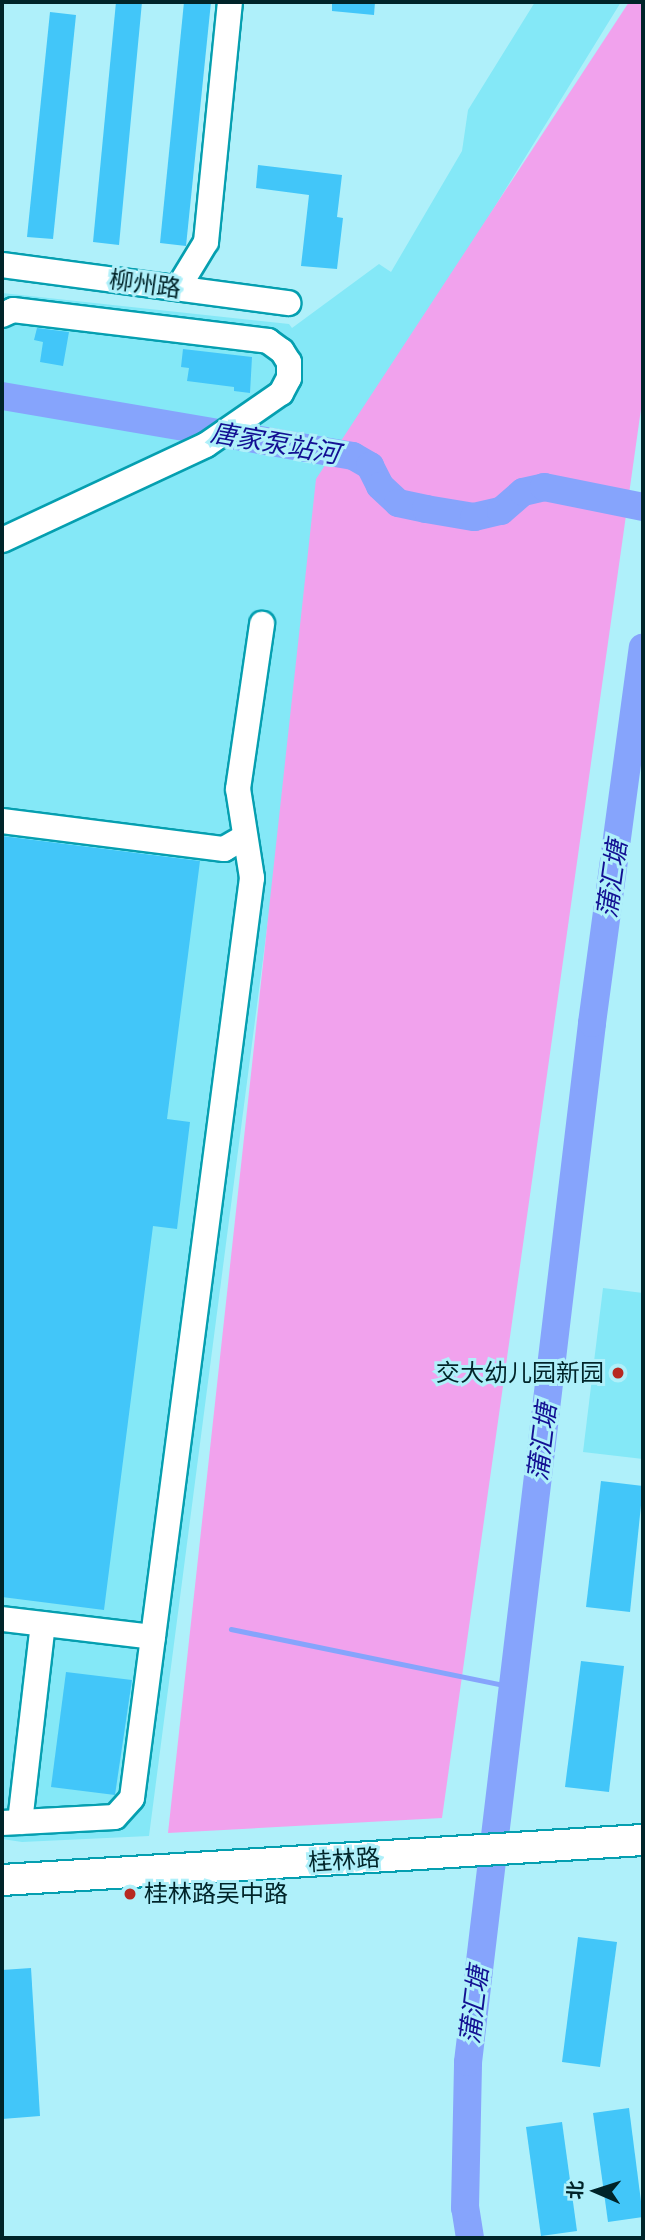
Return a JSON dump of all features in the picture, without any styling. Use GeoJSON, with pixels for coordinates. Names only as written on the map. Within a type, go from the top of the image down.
{"type":"FeatureCollection","features":[{"type":"Feature","properties":{"kind":"main road","name":"桂林路"},"geometry":{"type":"LineString","coordinates":[[2,1880],[643,1840]]}},
{"type":"Feature","properties":{"kind":"street"},"geometry":{"type":"LineString","coordinates":[[178,288],[206,242],[230,2]]}},
{"type":"Feature","properties":{"kind":"street","name":"柳州路"},"geometry":{"type":"LineString","coordinates":[[2,265],[288,303]]}},
{"type":"Feature","properties":{"kind":"street"},"geometry":{"type":"LineString","coordinates":[[2,315],[13,310],[57,319],[219,342],[268,341],[282,351],[289,362],[289,378],[281,393],[222,434],[2,540]]}},
{"type":"Feature","properties":{"kind":"street"},"geometry":{"type":"LineString","coordinates":[[54,1625],[11,1822],[115,1817],[125,1809],[132,1798],[141,1636],[252,878],[238,789],[262,624]]}},
{"type":"Feature","properties":{"kind":"street"},"geometry":{"type":"LineString","coordinates":[[2,821],[224,849],[245,837]]}},
{"type":"Feature","properties":{"kind":"street"},"geometry":{"type":"LineString","coordinates":[[2,1619],[141,1636]]}},
{"type":"Feature","properties":{"kind":"shaded area"},"geometry":{"type":"Polygon","coordinates":[[[535,2],[621,2],[325,482],[149,1836],[22,1842],[2,1839],[2,293],[289,324],[292,328],[379,264],[391,272],[462,151],[468,110],[535,2]]]}},
{"type":"Feature","properties":{"kind":"shaded area"},"geometry":{"type":"Polygon","coordinates":[[[629,2],[643,2],[643,395],[442,1818],[168,1833],[316,479],[629,2]]]}},
{"type":"Feature","properties":{"kind":"shaded area","name":"交大幼儿园新园"},"geometry":{"type":"Polygon","coordinates":[[[603,1288],[643,1293],[643,1459],[583,1452],[603,1288]]]}},
{"type":"Feature","properties":{"kind":"building"},"geometry":{"type":"Polygon","coordinates":[[[116,2],[142,2],[119,245],[93,242],[116,2]]]}},
{"type":"Feature","properties":{"kind":"building"},"geometry":{"type":"Polygon","coordinates":[[[184,2],[211,2],[186,246],[160,243],[184,2]]]}},
{"type":"Feature","properties":{"kind":"building"},"geometry":{"type":"Polygon","coordinates":[[[332,2],[375,2],[374,15],[332,11],[332,2]]]}},
{"type":"Feature","properties":{"kind":"building"},"geometry":{"type":"Polygon","coordinates":[[[50,12],[76,15],[53,239],[27,237],[50,12]]]}},
{"type":"Feature","properties":{"kind":"building"},"geometry":{"type":"Polygon","coordinates":[[[258,165],[342,175],[337,217],[343,218],[337,269],[301,266],[309,195],[256,188],[258,165]]]}},
{"type":"Feature","properties":{"kind":"building"},"geometry":{"type":"Polygon","coordinates":[[[37,328],[69,332],[63,366],[40,362],[43,342],[34,340],[37,328]]]}},
{"type":"Feature","properties":{"kind":"building"},"geometry":{"type":"Polygon","coordinates":[[[183,349],[252,357],[250,393],[234,391],[234,387],[187,381],[189,368],[181,367],[183,349]]]}},
{"type":"Feature","properties":{"kind":"building"},"geometry":{"type":"Polygon","coordinates":[[[2,836],[200,861],[167,1119],[190,1122],[177,1229],[153,1226],[104,1610],[2,1597],[2,836]]]}},
{"type":"Feature","properties":{"kind":"building"},"geometry":{"type":"Polygon","coordinates":[[[601,1481],[643,1486],[630,1612],[586,1607],[601,1481]]]}},
{"type":"Feature","properties":{"kind":"building"},"geometry":{"type":"Polygon","coordinates":[[[581,1661],[624,1666],[609,1792],[565,1787],[581,1661]]]}},
{"type":"Feature","properties":{"kind":"building"},"geometry":{"type":"Polygon","coordinates":[[[66,1672],[132,1680],[115,1795],[51,1787],[66,1672]]]}},
{"type":"Feature","properties":{"kind":"building"},"geometry":{"type":"Polygon","coordinates":[[[578,1937],[617,1942],[600,2067],[562,2062],[578,1937]]]}},
{"type":"Feature","properties":{"kind":"building"},"geometry":{"type":"Polygon","coordinates":[[[31,1968],[40,2116],[2,2119],[2,1970],[31,1968]]]}},
{"type":"Feature","properties":{"kind":"building"},"geometry":{"type":"Polygon","coordinates":[[[629,2108],[643,2217],[608,2222],[593,2113],[629,2108]]]}},
{"type":"Feature","properties":{"kind":"building"},"geometry":{"type":"Polygon","coordinates":[[[562,2122],[577,2231],[541,2236],[526,2127],[562,2122]]]}},
{"type":"Feature","properties":{"kind":"waterway","name":"唐家泵站河"},"geometry":{"type":"LineString","coordinates":[[2,396],[353,456],[370,466],[380,486],[398,503],[426,509],[474,517],[501,511],[523,492],[544,487],[643,507]]}},
{"type":"Feature","properties":{"kind":"waterway","name":"蒲汇塘"},"geometry":{"type":"LineString","coordinates":[[470,2238],[465,2208],[468,2062],[592,1023],[643,647]]}},
{"type":"Feature","properties":{"kind":"waterway"},"geometry":{"type":"LineString","coordinates":[[231,1629],[513,1687]]}},
{"type":"Feature","properties":{"kind":"place","name":"交大幼儿园新园"},"geometry":{"type":"Point","coordinates":[618,1373]}},
{"type":"Feature","properties":{"kind":"place","name":"桂林路吴中路"},"geometry":{"type":"Point","coordinates":[130,1894]}}]}
